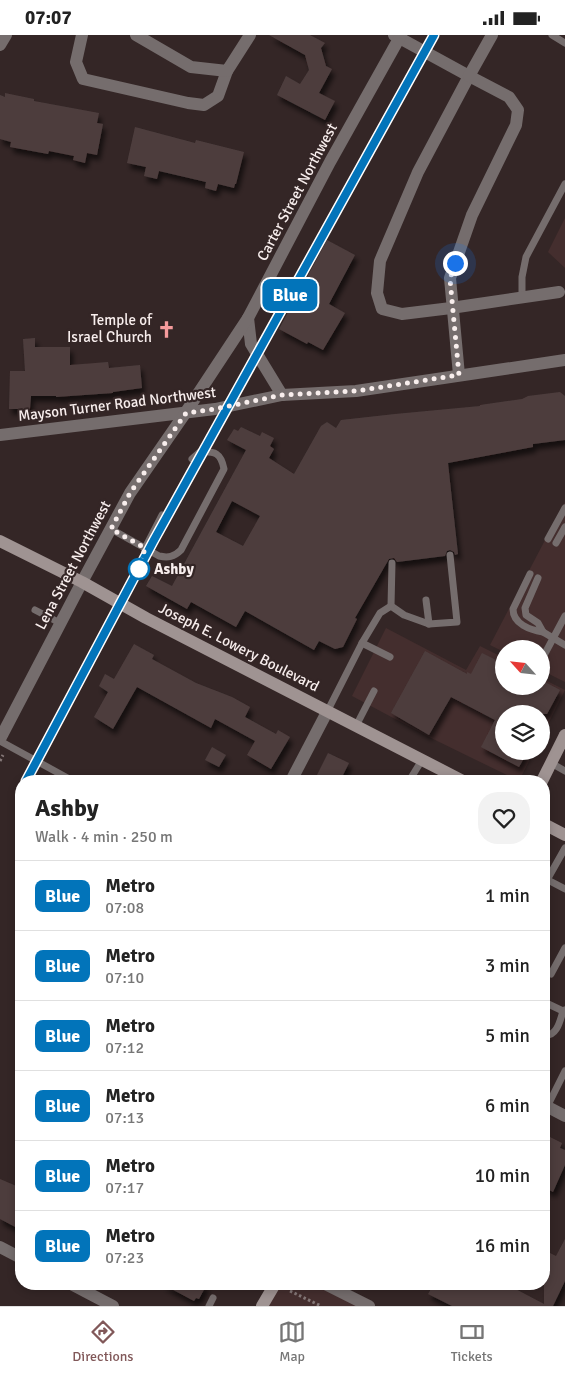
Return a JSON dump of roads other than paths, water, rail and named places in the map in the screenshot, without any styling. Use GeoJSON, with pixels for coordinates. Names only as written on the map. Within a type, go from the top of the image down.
{"type":"FeatureCollection","features":[{"type":"Feature","properties":{"kind":"main road","name":"Joseph E. Lowery Boulevard"},"geometry":{"type":"LineString","coordinates":[[0,541],[452,775]]}},
{"type":"Feature","properties":{"kind":"main road"},"geometry":{"type":"LineString","coordinates":[[545,775],[565,735]]}},
{"type":"Feature","properties":{"kind":"main road"},"geometry":{"type":"LineString","coordinates":[[550,827],[565,835]]}},
{"type":"Feature","properties":{"kind":"main road"},"geometry":{"type":"LineString","coordinates":[[262,1306],[271,1290]]}},
{"type":"Feature","properties":{"kind":"street"},"geometry":{"type":"LineString","coordinates":[[0,45],[6,35]]}},
{"type":"Feature","properties":{"kind":"street"},"geometry":{"type":"LineString","coordinates":[[82,35],[76,62],[83,79],[204,105],[218,96],[227,71],[250,35]]}},
{"type":"Feature","properties":{"kind":"street"},"geometry":{"type":"LineString","coordinates":[[136,35],[191,67],[227,71]]}},
{"type":"Feature","properties":{"kind":"street"},"geometry":{"type":"LineString","coordinates":[[492,35],[418,172],[380,261],[377,293],[382,309],[402,314],[558,292]]}},
{"type":"Feature","properties":{"kind":"street"},"geometry":{"type":"LineString","coordinates":[[398,36],[509,97],[518,110],[516,125],[472,215],[450,279],[459,375]]}},
{"type":"Feature","properties":{"kind":"street","name":"Carter Street Northwest"},"geometry":{"type":"LineString","coordinates":[[186,413],[248,319],[398,36]]}},
{"type":"Feature","properties":{"kind":"street"},"geometry":{"type":"LineString","coordinates":[[248,319],[252,344],[282,395]]}},
{"type":"Feature","properties":{"kind":"street","name":"Mayson Turner Road Northwest"},"geometry":{"type":"LineString","coordinates":[[0,435],[215,409],[282,395],[356,391],[565,360]]}},
{"type":"Feature","properties":{"kind":"street","name":"Lena Street Northwest"},"geometry":{"type":"LineString","coordinates":[[0,740],[130,493],[186,413]]}},
{"type":"Feature","properties":{"kind":"street"},"geometry":{"type":"LineString","coordinates":[[294,775],[327,711]]}},
{"type":"Feature","properties":{"kind":"street"},"geometry":{"type":"LineString","coordinates":[[550,1108],[565,1116]]}},
{"type":"Feature","properties":{"kind":"street"},"geometry":{"type":"LineString","coordinates":[[0,1247],[15,1255]]}},
{"type":"Feature","properties":{"kind":"street"},"geometry":{"type":"LineString","coordinates":[[82,1290],[113,1306]]}},
{"type":"Feature","properties":{"kind":"street"},"geometry":{"type":"LineString","coordinates":[[337,1290],[369,1306]]}},
{"type":"Feature","properties":{"kind":"lane"},"geometry":{"type":"LineString","coordinates":[[552,35],[565,43]]}},
{"type":"Feature","properties":{"kind":"lane"},"geometry":{"type":"LineString","coordinates":[[522,298],[522,277],[526,257],[565,184]]}},
{"type":"Feature","properties":{"kind":"lane"},"geometry":{"type":"LineString","coordinates":[[111,529],[159,556],[175,556],[181,550],[224,469],[222,460],[218,455],[210,451],[200,452],[192,459]]}},
{"type":"Feature","properties":{"kind":"lane"},"geometry":{"type":"LineString","coordinates":[[548,539],[565,507]]}},
{"type":"Feature","properties":{"kind":"lane"},"geometry":{"type":"LineString","coordinates":[[145,548],[162,515]]}},
{"type":"Feature","properties":{"kind":"lane"},"geometry":{"type":"LineString","coordinates":[[556,543],[565,527]]}},
{"type":"Feature","properties":{"kind":"lane"},"geometry":{"type":"LineString","coordinates":[[391,606],[404,615],[429,624],[457,622],[450,555]]}},
{"type":"Feature","properties":{"kind":"lane"},"geometry":{"type":"LineString","coordinates":[[391,606],[392,563]]}},
{"type":"Feature","properties":{"kind":"lane"},"geometry":{"type":"LineString","coordinates":[[530,573],[513,609],[513,615],[516,621],[533,631],[543,632],[565,645]]}},
{"type":"Feature","properties":{"kind":"lane"},"geometry":{"type":"LineString","coordinates":[[538,578],[525,608],[526,615],[538,623],[543,632]]}},
{"type":"Feature","properties":{"kind":"lane"},"geometry":{"type":"LineString","coordinates":[[426,600],[429,624]]}},
{"type":"Feature","properties":{"kind":"lane"},"geometry":{"type":"LineString","coordinates":[[327,711],[362,643],[380,613],[391,606]]}},
{"type":"Feature","properties":{"kind":"lane"},"geometry":{"type":"LineString","coordinates":[[35,611],[60,623]]}},
{"type":"Feature","properties":{"kind":"lane"},"geometry":{"type":"LineString","coordinates":[[550,644],[565,616]]}},
{"type":"Feature","properties":{"kind":"lane"},"geometry":{"type":"LineString","coordinates":[[362,643],[390,657]]}},
{"type":"Feature","properties":{"kind":"lane"},"geometry":{"type":"LineString","coordinates":[[356,726],[374,691]]}},
{"type":"Feature","properties":{"kind":"lane"},"geometry":{"type":"LineString","coordinates":[[0,740],[62,775]]}},
{"type":"Feature","properties":{"kind":"lane"},"geometry":{"type":"LineString","coordinates":[[413,775],[422,759]]}},
{"type":"Feature","properties":{"kind":"lane"},"geometry":{"type":"LineString","coordinates":[[551,763],[565,771]]}},
{"type":"Feature","properties":{"kind":"lane"},"geometry":{"type":"LineString","coordinates":[[550,872],[565,848]]}},
{"type":"Feature","properties":{"kind":"lane"},"geometry":{"type":"LineString","coordinates":[[550,881],[565,889]]}},
{"type":"Feature","properties":{"kind":"lane"},"geometry":{"type":"LineString","coordinates":[[551,974],[565,948]]}},
{"type":"Feature","properties":{"kind":"lane"},"geometry":{"type":"LineString","coordinates":[[550,1004],[564,1010],[559,1025],[554,1033],[550,1035]]}},
{"type":"Feature","properties":{"kind":"lane"},"geometry":{"type":"LineString","coordinates":[[550,1097],[565,1071]]}},
{"type":"Feature","properties":{"kind":"lane"},"geometry":{"type":"LineString","coordinates":[[209,1306],[213,1298]]}},
{"type":"Feature","properties":{"kind":"metro line","name":"Blue"},"geometry":{"type":"LineString","coordinates":[[29,775],[154,540],[434,35]]}},
{"type":"Feature","properties":{"kind":"place","name":"Temple of Israel Church"},"geometry":{"type":"Point","coordinates":[166,329]}},
{"type":"Feature","properties":{"kind":"place","name":"Ashby"},"geometry":{"type":"Point","coordinates":[139,569]}}]}
